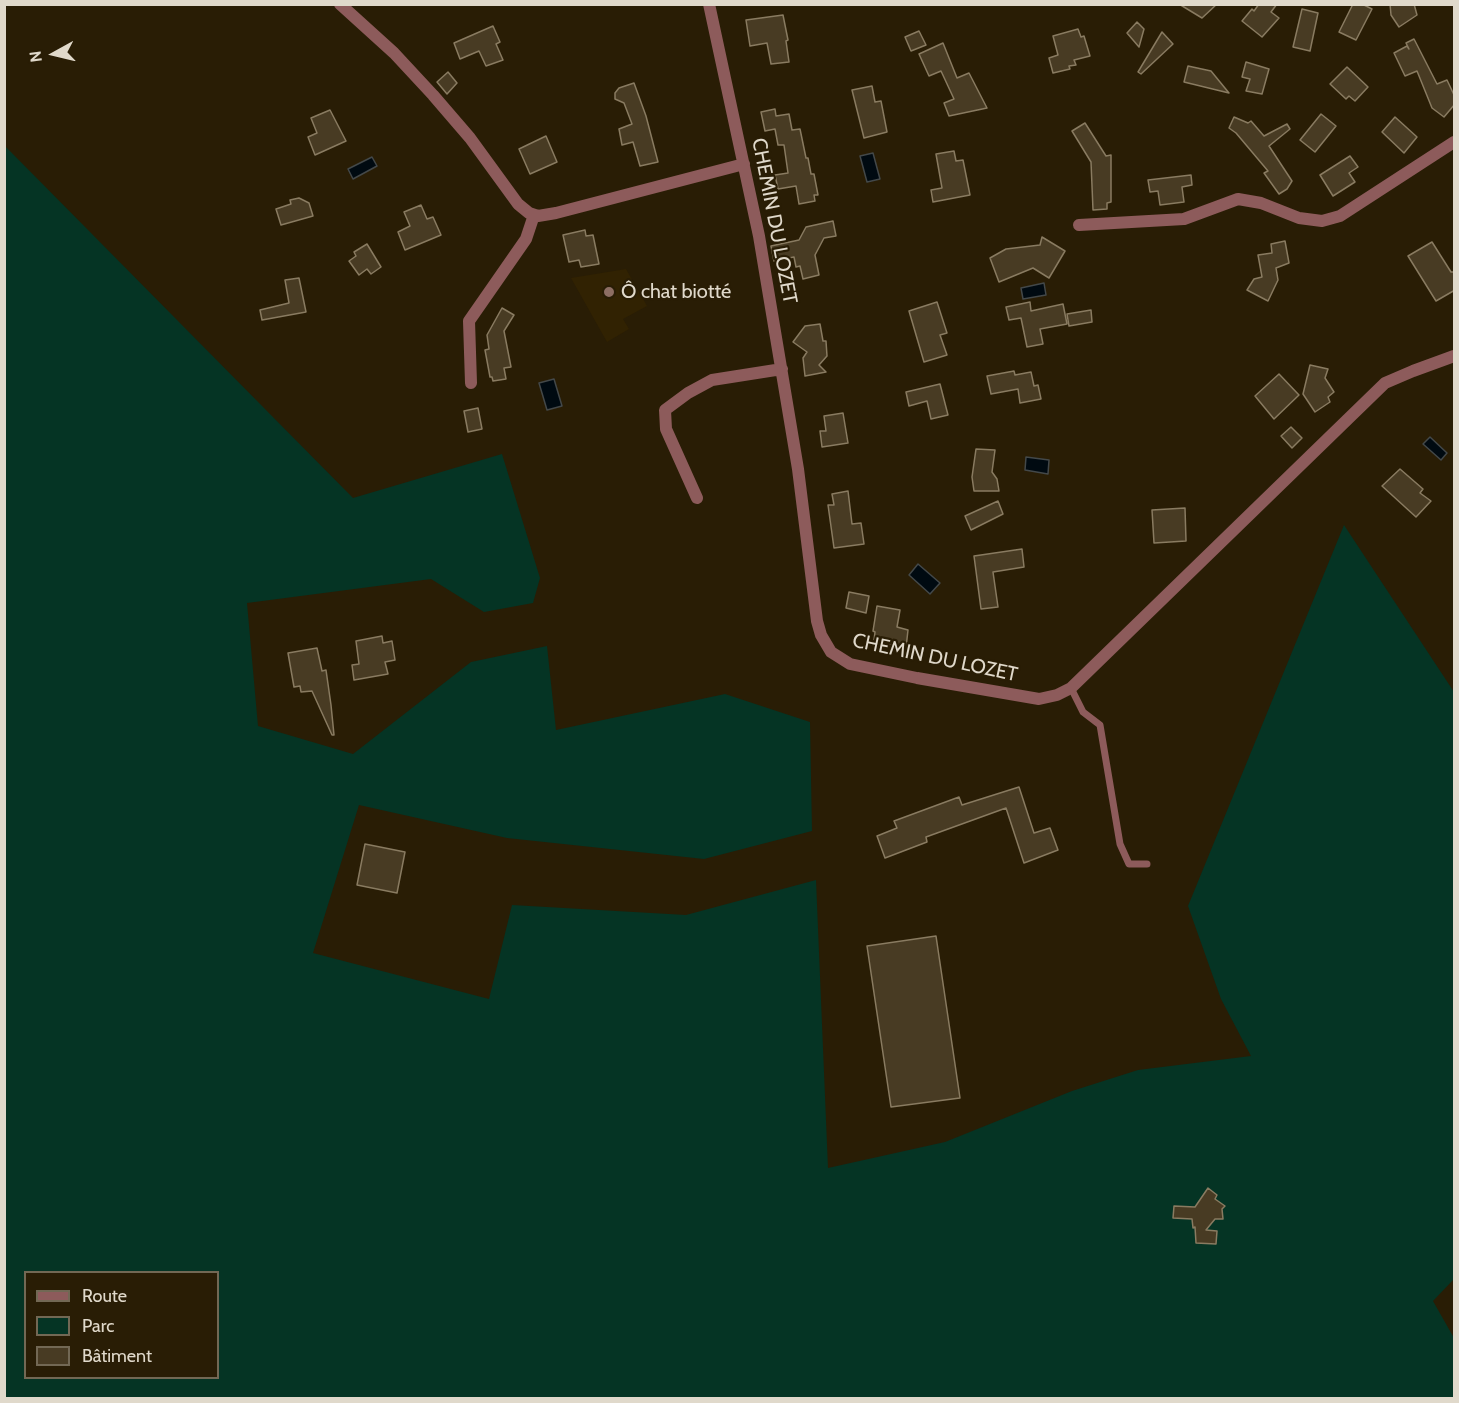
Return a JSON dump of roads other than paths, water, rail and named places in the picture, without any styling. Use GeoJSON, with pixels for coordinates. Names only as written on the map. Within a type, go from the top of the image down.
{"type":"FeatureCollection","features":[{"type":"Feature","properties":{"kind":"street"},"geometry":{"type":"LineString","coordinates":[[340,4],[394,53],[470,138],[518,204],[534,215],[556,213],[744,164]]}},
{"type":"Feature","properties":{"kind":"street","name":"CHEMIN DU LOZET"},"geometry":{"type":"LineString","coordinates":[[709,4],[759,236],[798,469],[817,621],[821,635],[831,652],[850,663],[1039,699],[1057,695],[1071,688],[1385,383],[1455,356]]}},
{"type":"Feature","properties":{"kind":"street"},"geometry":{"type":"LineString","coordinates":[[1079,225],[1184,219],[1238,199],[1261,203],[1299,218],[1322,221],[1340,216],[1455,142]]}},
{"type":"Feature","properties":{"kind":"street"},"geometry":{"type":"LineString","coordinates":[[471,383],[469,321],[526,239],[534,215]]}},
{"type":"Feature","properties":{"kind":"street"},"geometry":{"type":"LineString","coordinates":[[697,498],[666,429],[665,410],[688,393],[712,380],[782,369]]}},
{"type":"Feature","properties":{"kind":"lane"},"geometry":{"type":"LineString","coordinates":[[1071,688],[1083,712],[1100,725],[1120,844],[1130,864],[1147,864]]}},
{"type":"Feature","properties":{"kind":"place","name":"Ô chat biotté"},"geometry":{"type":"Point","coordinates":[609,292]}}]}
